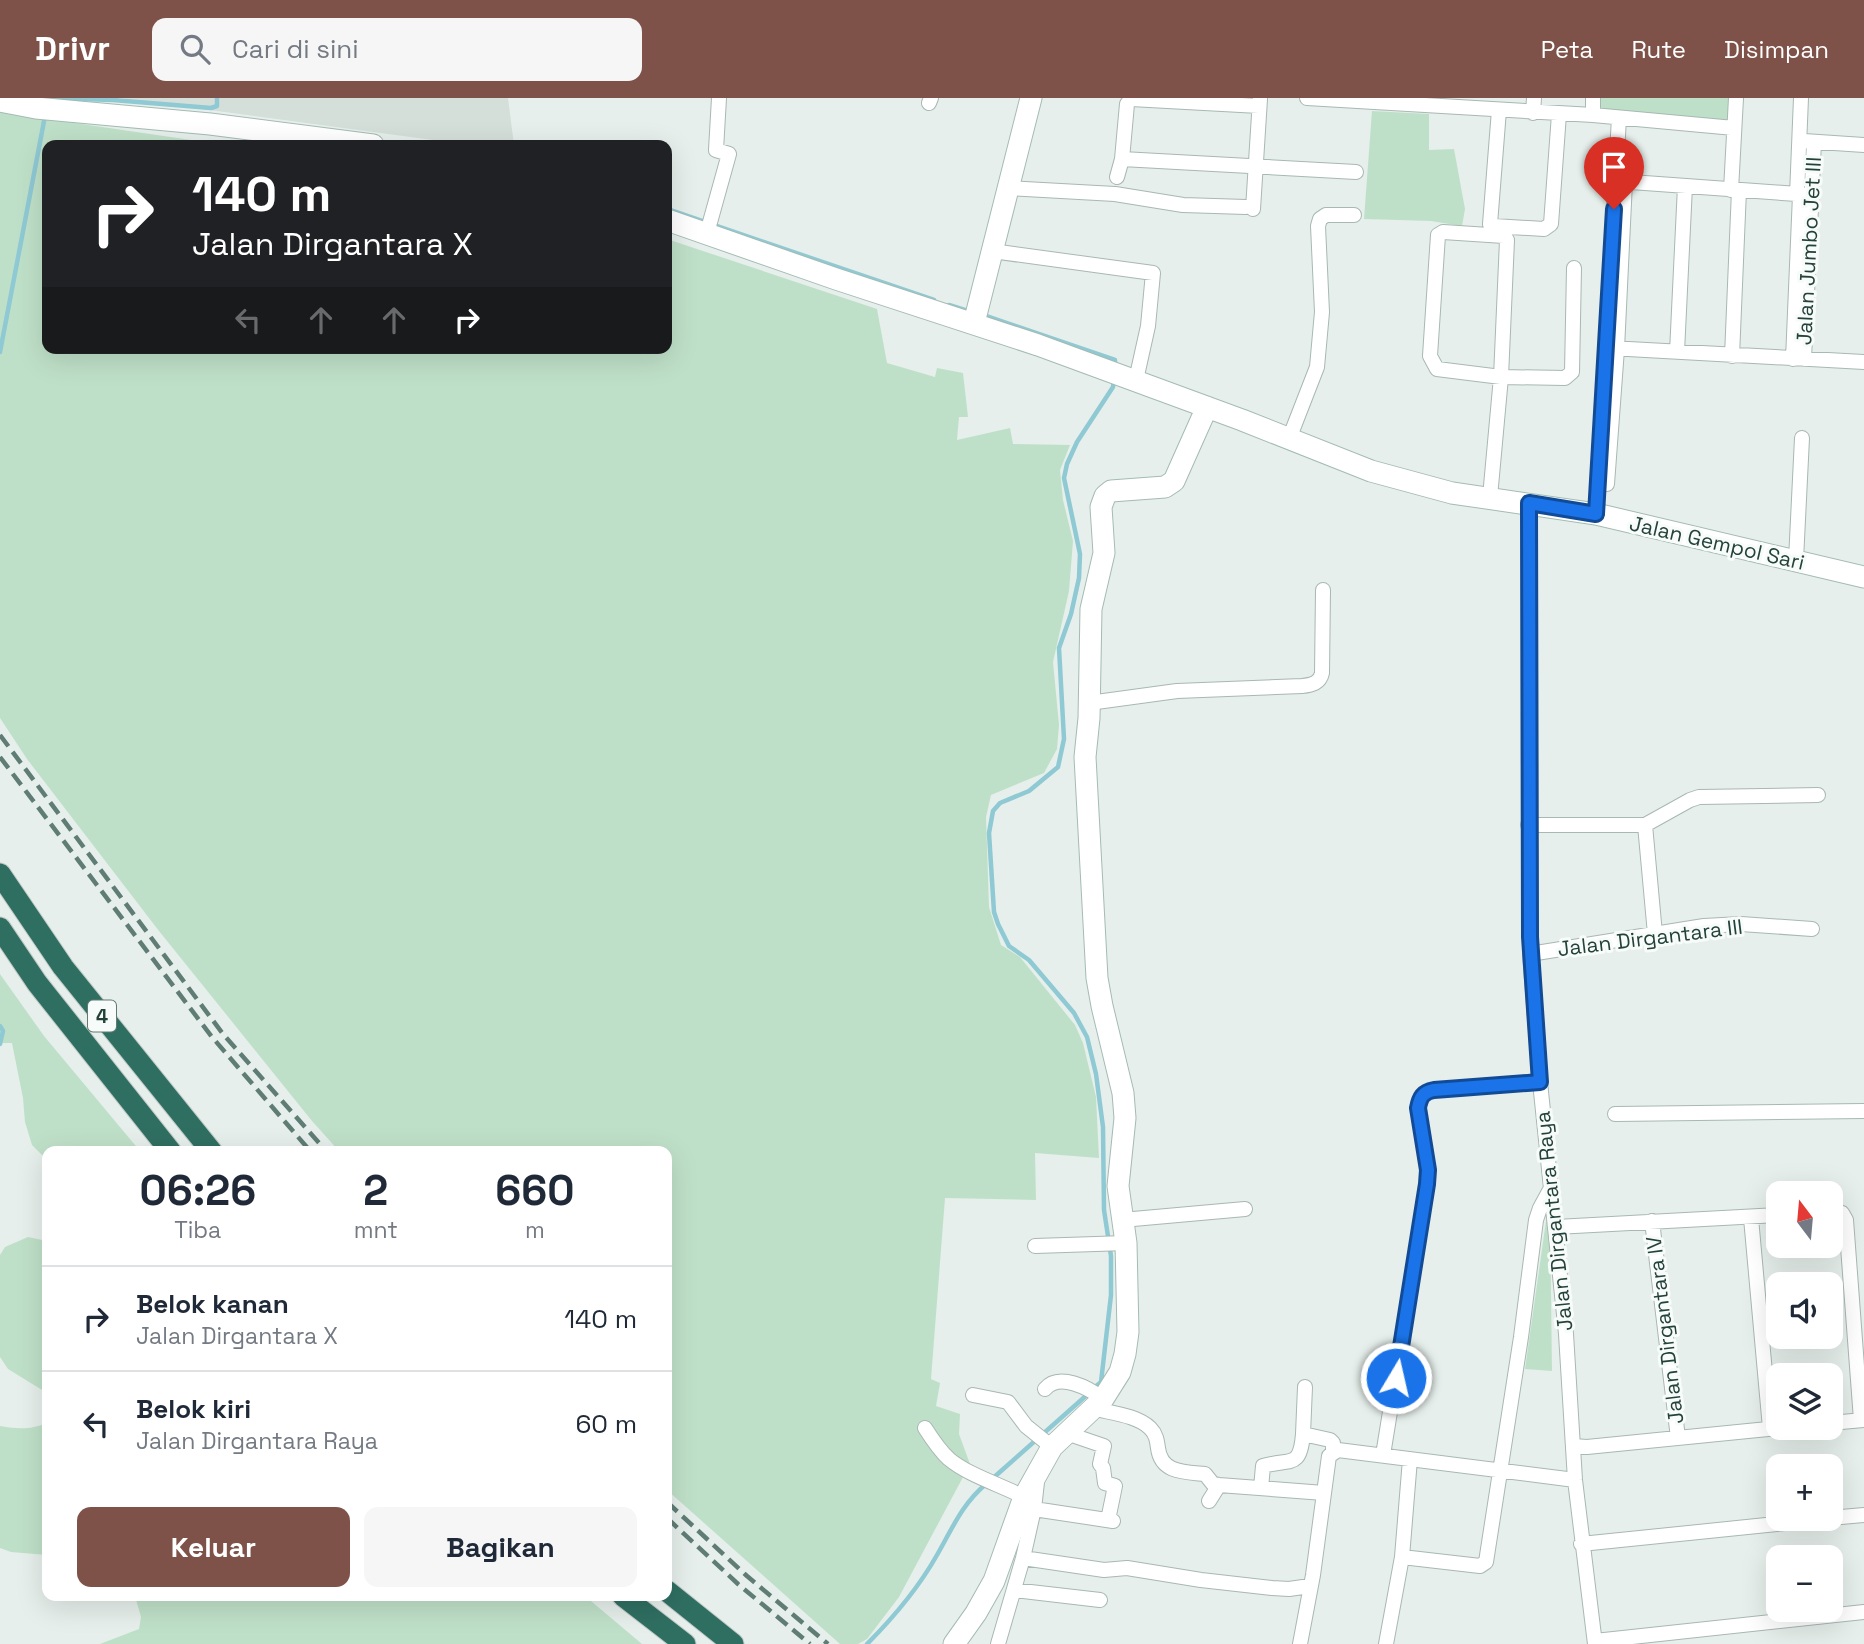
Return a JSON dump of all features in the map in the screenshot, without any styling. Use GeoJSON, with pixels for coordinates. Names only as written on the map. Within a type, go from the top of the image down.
{"type":"FeatureCollection","features":[{"type":"Feature","properties":{"kind":"highway","name":"4"},"geometry":{"type":"LineString","coordinates":[[0,874],[63,967],[207,1146]]}},
{"type":"Feature","properties":{"kind":"highway","name":"4"},"geometry":{"type":"LineString","coordinates":[[0,928],[37,982],[166,1146]]}},
{"type":"Feature","properties":{"kind":"highway"},"geometry":{"type":"LineString","coordinates":[[672,1595],[733,1644]]}},
{"type":"Feature","properties":{"kind":"highway"},"geometry":{"type":"LineString","coordinates":[[629,1601],[685,1644]]}},
{"type":"Feature","properties":{"kind":"street"},"geometry":{"type":"LineString","coordinates":[[709,226],[729,154],[716,150],[719,98]]}},
{"type":"Feature","properties":{"kind":"street"},"geometry":{"type":"LineString","coordinates":[[976,315],[1031,98]]}},
{"type":"Feature","properties":{"kind":"street"},"geometry":{"type":"LineString","coordinates":[[1307,98],[1392,101],[1499,110],[1534,105],[1559,114],[1734,128]]}},
{"type":"Feature","properties":{"kind":"street"},"geometry":{"type":"LineString","coordinates":[[1593,98],[1593,115]]}},
{"type":"Feature","properties":{"kind":"street"},"geometry":{"type":"LineString","coordinates":[[1732,356],[1736,98]]}},
{"type":"Feature","properties":{"kind":"street","name":"Jalan Jumbo Jet III"},"geometry":{"type":"LineString","coordinates":[[1798,359],[1806,141],[1801,98]]}},
{"type":"Feature","properties":{"kind":"street"},"geometry":{"type":"LineString","coordinates":[[1008,188],[1115,194],[1183,205],[1250,208],[1260,102],[1130,99],[1127,104],[1122,159],[1117,177]]}},
{"type":"Feature","properties":{"kind":"street"},"geometry":{"type":"LineString","coordinates":[[0,101],[334,140]]}},
{"type":"Feature","properties":{"kind":"street"},"geometry":{"type":"LineString","coordinates":[[1499,110],[1489,219],[1494,226],[1544,229],[1551,224],[1559,114]]}},
{"type":"Feature","properties":{"kind":"street"},"geometry":{"type":"LineString","coordinates":[[1600,516],[1620,181],[1619,118]]}},
{"type":"Feature","properties":{"kind":"street"},"geometry":{"type":"LineString","coordinates":[[1806,141],[1864,145]]}},
{"type":"Feature","properties":{"kind":"street"},"geometry":{"type":"LineString","coordinates":[[1122,159],[1356,172]]}},
{"type":"Feature","properties":{"kind":"street"},"geometry":{"type":"LineString","coordinates":[[1620,181],[1803,195]]}},
{"type":"Feature","properties":{"kind":"street"},"geometry":{"type":"LineString","coordinates":[[1677,352],[1685,186]]}},
{"type":"Feature","properties":{"kind":"street"},"geometry":{"type":"LineString","coordinates":[[1289,439],[1317,368],[1322,312],[1320,219],[1326,215],[1354,215]]}},
{"type":"Feature","properties":{"kind":"street","name":"Jalan Gempol Sari"},"geometry":{"type":"LineString","coordinates":[[672,221],[709,226],[836,279],[976,315],[1103,369],[1370,471],[1452,493],[1600,516],[1864,577]]}},
{"type":"Feature","properties":{"kind":"street"},"geometry":{"type":"LineString","coordinates":[[1490,497],[1501,376],[1506,238],[1440,233],[1430,356],[1437,369],[1501,376],[1565,379],[1570,376],[1574,268]]}},
{"type":"Feature","properties":{"kind":"street"},"geometry":{"type":"LineString","coordinates":[[992,251],[1153,274],[1148,327],[1131,379]]}},
{"type":"Feature","properties":{"kind":"street"},"geometry":{"type":"LineString","coordinates":[[1612,348],[1864,362],[1864,352]]}},
{"type":"Feature","properties":{"kind":"street"},"geometry":{"type":"LineString","coordinates":[[954,1644],[994,1581],[1029,1503],[1049,1438],[1120,1372],[1125,1354],[1128,1332],[1118,1244],[1122,1220],[1118,1186],[1125,1118],[1123,1093],[1097,978],[1086,795],[1091,608],[1104,553],[1101,505],[1105,496],[1115,490],[1165,487],[1174,481],[1207,407]]}},
{"type":"Feature","properties":{"kind":"street"},"geometry":{"type":"LineString","coordinates":[[1796,560],[1802,438]]}},
{"type":"Feature","properties":{"kind":"street","name":"Jalan Dirgantara Raya"},"geometry":{"type":"LineString","coordinates":[[1529,503],[1530,954],[1540,1082],[1556,1227],[1581,1544],[1595,1642]]}},
{"type":"Feature","properties":{"kind":"street"},"geometry":{"type":"LineString","coordinates":[[1089,703],[1177,691],[1302,686],[1316,683],[1321,679],[1322,673],[1323,590]]}},
{"type":"Feature","properties":{"kind":"street"},"geometry":{"type":"LineString","coordinates":[[1528,825],[1645,825],[1699,797],[1818,795]]}},
{"type":"Feature","properties":{"kind":"street"},"geometry":{"type":"LineString","coordinates":[[1645,825],[1655,934]]}},
{"type":"Feature","properties":{"kind":"street","name":"Jalan Dirgantara III"},"geometry":{"type":"LineString","coordinates":[[1530,954],[1704,926],[1741,924],[1812,929]]}},
{"type":"Feature","properties":{"kind":"street"},"geometry":{"type":"LineString","coordinates":[[1383,1455],[1427,1184],[1428,1170],[1419,1100],[1423,1094],[1434,1090],[1540,1082]]}},
{"type":"Feature","properties":{"kind":"street"},"geometry":{"type":"LineString","coordinates":[[1615,1114],[1864,1111]]}},
{"type":"Feature","properties":{"kind":"street"},"geometry":{"type":"LineString","coordinates":[[1402,1557],[1480,1566],[1484,1564],[1521,1337],[1536,1220],[1552,1186]]}},
{"type":"Feature","properties":{"kind":"street"},"geometry":{"type":"LineString","coordinates":[[1122,1220],[1245,1209]]}},
{"type":"Feature","properties":{"kind":"street"},"geometry":{"type":"LineString","coordinates":[[1843,1215],[1846,1220],[1862,1420],[1843,1422]]}},
{"type":"Feature","properties":{"kind":"street","name":"Jalan Dirgantara IV"},"geometry":{"type":"LineString","coordinates":[[1556,1227],[1766,1216]]}},
{"type":"Feature","properties":{"kind":"street"},"geometry":{"type":"LineString","coordinates":[[1751,1218],[1767,1363]]}},
{"type":"Feature","properties":{"kind":"street","name":"Jalan Dirgantara IV"},"geometry":{"type":"LineString","coordinates":[[1652,1222],[1678,1438]]}},
{"type":"Feature","properties":{"kind":"street"},"geometry":{"type":"LineString","coordinates":[[1035,1246],[1118,1244]]}},
{"type":"Feature","properties":{"kind":"street"},"geometry":{"type":"LineString","coordinates":[[1045,1388],[1053,1382],[1065,1382],[1149,1426],[1157,1437],[1159,1455],[1164,1466],[1205,1474],[1213,1484],[1324,1493]]}},
{"type":"Feature","properties":{"kind":"street"},"geometry":{"type":"LineString","coordinates":[[1261,1489],[1263,1466],[1294,1459],[1301,1452],[1305,1387]]}},
{"type":"Feature","properties":{"kind":"street"},"geometry":{"type":"LineString","coordinates":[[925,1429],[950,1459],[976,1475],[998,1483],[1029,1503],[1110,1521],[1115,1486],[1105,1483],[1104,1480],[1100,1464],[1104,1446],[1049,1438],[1008,1402],[973,1395]]}},
{"type":"Feature","properties":{"kind":"street"},"geometry":{"type":"LineString","coordinates":[[1573,1446],[1587,1447],[1766,1429]]}},
{"type":"Feature","properties":{"kind":"street"},"geometry":{"type":"LineString","coordinates":[[1303,1434],[1330,1440],[1333,1443],[1333,1452]]}},
{"type":"Feature","properties":{"kind":"street"},"geometry":{"type":"LineString","coordinates":[[1300,1644],[1329,1456],[1333,1452],[1338,1450],[1383,1455],[1575,1480]]}},
{"type":"Feature","properties":{"kind":"street"},"geometry":{"type":"LineString","coordinates":[[1386,1644],[1402,1557],[1409,1459]]}},
{"type":"Feature","properties":{"kind":"street"},"geometry":{"type":"LineString","coordinates":[[1209,1501],[1219,1485]]}},
{"type":"Feature","properties":{"kind":"street"},"geometry":{"type":"LineString","coordinates":[[998,1644],[1023,1558],[1029,1503]]}},
{"type":"Feature","properties":{"kind":"street"},"geometry":{"type":"LineString","coordinates":[[1843,1517],[1864,1515]]}},
{"type":"Feature","properties":{"kind":"street"},"geometry":{"type":"LineString","coordinates":[[1581,1544],[1766,1525]]}},
{"type":"Feature","properties":{"kind":"street"},"geometry":{"type":"LineString","coordinates":[[1023,1558],[1104,1570],[1127,1568],[1279,1589],[1310,1586]]}},
{"type":"Feature","properties":{"kind":"street"},"geometry":{"type":"LineString","coordinates":[[1014,1590],[1100,1600]]}},
{"type":"Feature","properties":{"kind":"street"},"geometry":{"type":"LineString","coordinates":[[1595,1642],[1864,1612]]}},
{"type":"Feature","properties":{"kind":"shaded area"},"geometry":{"type":"Polygon","coordinates":[[[121,98],[508,98],[513,140],[433,140],[121,98]]]}},
{"type":"Feature","properties":{"kind":"green space"},"geometry":{"type":"Polygon","coordinates":[[[1600,98],[1730,98],[1729,120],[1599,110],[1600,98]]]}},
{"type":"Feature","properties":{"kind":"green space"},"geometry":{"type":"Polygon","coordinates":[[[1372,111],[1429,114],[1429,150],[1454,149],[1465,209],[1462,226],[1431,221],[1364,219],[1372,111]]]}},
{"type":"Feature","properties":{"kind":"green space"},"geometry":{"type":"Polygon","coordinates":[[[0,112],[191,140],[42,140],[42,354],[672,354],[672,241],[877,309],[887,363],[935,377],[937,368],[963,373],[968,417],[959,417],[957,440],[1010,428],[1013,444],[1070,445],[1060,470],[1063,500],[1073,541],[1069,591],[1053,662],[1059,725],[1057,749],[1044,773],[991,795],[986,817],[989,907],[1001,945],[1020,957],[1075,1025],[1083,1043],[1096,1097],[1099,1158],[1035,1153],[1036,1200],[945,1198],[931,1379],[940,1383],[936,1406],[960,1414],[959,1434],[970,1464],[899,1597],[867,1639],[858,1644],[840,1644],[672,1494],[672,1146],[334,1146],[159,931],[27,759],[0,718],[0,112]]]}},
{"type":"Feature","properties":{"kind":"green space"},"geometry":{"type":"Polygon","coordinates":[[[0,974],[44,1036],[136,1146],[42,1146],[42,1155],[32,1145],[25,1122],[12,1043],[0,1043],[0,974]]]}},
{"type":"Feature","properties":{"kind":"green space"},"geometry":{"type":"Polygon","coordinates":[[[1547,1214],[1550,1214],[1552,1371],[1525,1369],[1547,1214]]]}},
{"type":"Feature","properties":{"kind":"green space"},"geometry":{"type":"Polygon","coordinates":[[[28,1237],[42,1240],[42,1390],[8,1369],[0,1357],[0,1255],[5,1247],[28,1237]]]}},
{"type":"Feature","properties":{"kind":"green space"},"geometry":{"type":"Polygon","coordinates":[[[42,1425],[42,1555],[11,1552],[0,1548],[0,1426],[35,1427],[42,1425]]]}},
{"type":"Feature","properties":{"kind":"green space"},"geometry":{"type":"Polygon","coordinates":[[[136,1601],[591,1601],[642,1644],[100,1644],[139,1629],[141,1617],[136,1601]]]}},
{"type":"Feature","properties":{"kind":"waterway"},"geometry":{"type":"LineString","coordinates":[[48,104],[50,98],[211,108],[217,106],[217,98]]}},
{"type":"Feature","properties":{"kind":"waterway"},"geometry":{"type":"LineString","coordinates":[[0,352],[45,116]]}},
{"type":"Feature","properties":{"kind":"waterway"},"geometry":{"type":"LineString","coordinates":[[672,211],[934,300]]}},
{"type":"Feature","properties":{"kind":"waterway"},"geometry":{"type":"LineString","coordinates":[[949,305],[971,312]]}},
{"type":"Feature","properties":{"kind":"waterway"},"geometry":{"type":"LineString","coordinates":[[983,315],[1115,360],[1115,366]]}},
{"type":"Feature","properties":{"kind":"waterway"},"geometry":{"type":"LineString","coordinates":[[1094,1388],[1101,1382],[1111,1295],[1111,1256],[1104,1210],[1103,1127],[1096,1074],[1087,1037],[1074,1013],[1029,960],[1009,946],[998,924],[994,912],[989,833],[993,811],[1000,803],[1029,791],[1058,767],[1064,739],[1059,648],[1071,614],[1079,578],[1080,554],[1064,478],[1077,442],[1113,387],[1114,378]]}},
{"type":"Feature","properties":{"kind":"waterway"},"geometry":{"type":"LineString","coordinates":[[0,1026],[3,1031],[0,1044]]}},
{"type":"Feature","properties":{"kind":"waterway"},"geometry":{"type":"LineString","coordinates":[[992,1479],[1088,1394]]}},
{"type":"Feature","properties":{"kind":"waterway"},"geometry":{"type":"LineString","coordinates":[[867,1644],[914,1590],[964,1508],[986,1484]]}},
{"type":"Feature","properties":{"kind":"railway"},"geometry":{"type":"LineString","coordinates":[[0,735],[223,1034],[322,1146]]}},
{"type":"Feature","properties":{"kind":"railway"},"geometry":{"type":"LineString","coordinates":[[0,757],[212,1037],[306,1146]]}},
{"type":"Feature","properties":{"kind":"railway"},"geometry":{"type":"LineString","coordinates":[[672,1507],[747,1576],[828,1644]]}},
{"type":"Feature","properties":{"kind":"railway"},"geometry":{"type":"LineString","coordinates":[[672,1523],[738,1584],[810,1644]]}},
{"type":"Feature","properties":{"kind":"route"},"geometry":{"type":"LineString","coordinates":[[1396,1378],[1427,1184],[1428,1170],[1419,1100],[1423,1094],[1434,1090],[1540,1082],[1530,954],[1529,503],[1596,514],[1614,209]]}}]}
